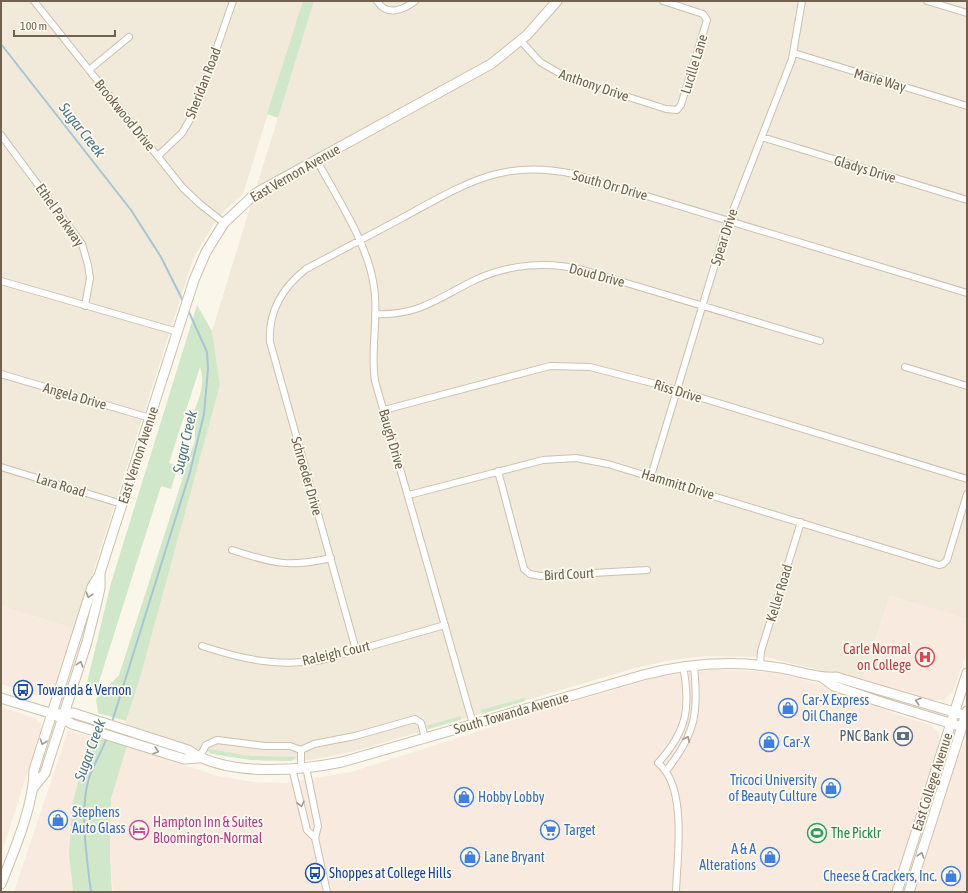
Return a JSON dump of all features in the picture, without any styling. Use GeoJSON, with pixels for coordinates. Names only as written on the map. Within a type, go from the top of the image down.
{"type":"FeatureCollection","features":[{"type":"Feature","properties":{"kind":"main road","name":"East Vernon Avenue"},"geometry":{"type":"LineString","coordinates":[[1,884],[15,849],[34,787],[34,770],[92,587],[100,573],[194,280],[206,252],[224,223],[256,193],[491,64],[520,41],[541,21],[557,1]]}},
{"type":"Feature","properties":{"kind":"main road","name":"East Vernon Avenue"},"geometry":{"type":"LineString","coordinates":[[34,787],[45,773],[94,617],[100,588],[100,573]]}},
{"type":"Feature","properties":{"kind":"main road","name":"South Towanda Avenue"},"geometry":{"type":"LineString","coordinates":[[52,714],[63,716],[95,732],[184,759],[199,758],[253,768],[300,768],[342,762],[643,675],[694,665],[733,663],[784,668],[823,678],[836,678],[856,682],[955,712],[967,714]]}},
{"type":"Feature","properties":{"kind":"main road","name":"East College Avenue"},"geometry":{"type":"LineString","coordinates":[[897,892],[967,673]]}},
{"type":"Feature","properties":{"kind":"main road","name":"South Towanda Avenue"},"geometry":{"type":"LineString","coordinates":[[823,678],[834,686],[856,694],[964,728]]}},
{"type":"Feature","properties":{"kind":"main road"},"geometry":{"type":"LineString","coordinates":[[1,698],[52,714]]}},
{"type":"Feature","properties":{"kind":"main road","name":"South Towanda Avenue"},"geometry":{"type":"LineString","coordinates":[[63,716],[73,713],[188,750],[199,758]]}},
{"type":"Feature","properties":{"kind":"main road","name":"East College Avenue"},"geometry":{"type":"LineString","coordinates":[[909,892],[964,728],[967,714]]}},
{"type":"Feature","properties":{"kind":"street","name":"Brookwood Drive"},"geometry":{"type":"LineString","coordinates":[[34,1],[192,197],[224,223]]}},
{"type":"Feature","properties":{"kind":"street","name":"Sheridan Road"},"geometry":{"type":"LineString","coordinates":[[158,156],[182,133],[195,111],[233,1]]}},
{"type":"Feature","properties":{"kind":"street"},"geometry":{"type":"LineString","coordinates":[[378,3],[385,9],[398,11],[415,1]]}},
{"type":"Feature","properties":{"kind":"street","name":"Lucille Lane"},"geometry":{"type":"LineString","coordinates":[[663,1],[698,12],[706,17],[706,24],[681,105],[678,110]]}},
{"type":"Feature","properties":{"kind":"street","name":"Spear Drive"},"geometry":{"type":"LineString","coordinates":[[651,476],[729,221],[794,53],[802,1]]}},
{"type":"Feature","properties":{"kind":"street"},"geometry":{"type":"LineString","coordinates":[[927,1],[967,13]]}},
{"type":"Feature","properties":{"kind":"street"},"geometry":{"type":"LineString","coordinates":[[89,70],[129,37]]}},
{"type":"Feature","properties":{"kind":"street","name":"Anthony Drive"},"geometry":{"type":"LineString","coordinates":[[520,41],[540,62],[566,77],[666,109],[678,110]]}},
{"type":"Feature","properties":{"kind":"street","name":"Marie Way"},"geometry":{"type":"LineString","coordinates":[[794,53],[967,106]]}},
{"type":"Feature","properties":{"kind":"street","name":"Ethel Parkway"},"geometry":{"type":"LineString","coordinates":[[1,135],[82,244],[90,278],[85,306]]}},
{"type":"Feature","properties":{"kind":"street","name":"Gladys Drive"},"geometry":{"type":"LineString","coordinates":[[762,137],[967,200]]}},
{"type":"Feature","properties":{"kind":"street","name":"Baugh Drive"},"geometry":{"type":"LineString","coordinates":[[316,159],[359,240],[369,263],[373,279],[375,314],[373,347],[374,371],[473,724]]}},
{"type":"Feature","properties":{"kind":"street","name":"South Orr Drive"},"geometry":{"type":"LineString","coordinates":[[277,301],[291,282],[306,270],[359,240],[465,184],[494,173],[525,169],[558,170],[574,174],[967,293]]}},
{"type":"Feature","properties":{"kind":"street","name":"Doud Drive"},"geometry":{"type":"LineString","coordinates":[[375,314],[396,314],[413,311],[483,276],[518,267],[537,265],[565,266],[703,305],[820,341]]}},
{"type":"Feature","properties":{"kind":"street"},"geometry":{"type":"LineString","coordinates":[[1,281],[85,306],[178,331]]}},
{"type":"Feature","properties":{"kind":"street","name":"Schroeder Drive"},"geometry":{"type":"LineString","coordinates":[[277,301],[270,323],[272,355],[356,650]]}},
{"type":"Feature","properties":{"kind":"street","name":"Riss Drive"},"geometry":{"type":"LineString","coordinates":[[384,410],[525,371],[555,365],[600,368],[677,390],[967,479]]}},
{"type":"Feature","properties":{"kind":"street"},"geometry":{"type":"LineString","coordinates":[[905,367],[967,386]]}},
{"type":"Feature","properties":{"kind":"street","name":"Angela Drive"},"geometry":{"type":"LineString","coordinates":[[1,374],[150,418]]}},
{"type":"Feature","properties":{"kind":"street","name":"Hammitt Drive"},"geometry":{"type":"LineString","coordinates":[[408,496],[543,460],[565,458],[597,461],[651,476],[933,564],[943,564],[949,554],[967,494]]}},
{"type":"Feature","properties":{"kind":"street","name":"Lara Road"},"geometry":{"type":"LineString","coordinates":[[1,467],[122,504]]}},
{"type":"Feature","properties":{"kind":"street","name":"Bird Court"},"geometry":{"type":"LineString","coordinates":[[498,471],[524,569],[530,574],[540,576],[647,570]]}},
{"type":"Feature","properties":{"kind":"street","name":"Keller Road"},"geometry":{"type":"LineString","coordinates":[[760,665],[761,651],[801,522]]}},
{"type":"Feature","properties":{"kind":"street"},"geometry":{"type":"LineString","coordinates":[[232,550],[284,564],[309,564],[331,558]]}},
{"type":"Feature","properties":{"kind":"street","name":"Raleigh Court"},"geometry":{"type":"LineString","coordinates":[[202,646],[238,657],[276,663],[322,660],[445,625]]}},
{"type":"Feature","properties":{"kind":"street"},"geometry":{"type":"LineString","coordinates":[[666,771],[680,753],[691,731],[696,701],[694,665]]}},
{"type":"Feature","properties":{"kind":"street"},"geometry":{"type":"LineString","coordinates":[[676,892],[679,830],[678,810],[671,782],[666,771],[658,763],[672,748],[685,721],[688,698],[683,666]]}},
{"type":"Feature","properties":{"kind":"street"},"geometry":{"type":"LineString","coordinates":[[199,758],[206,745],[217,740],[263,746],[292,746],[301,750],[314,744],[354,736],[415,719],[421,723],[425,738]]}},
{"type":"Feature","properties":{"kind":"street"},"geometry":{"type":"LineString","coordinates":[[301,750],[300,768],[307,830],[315,838]]}},
{"type":"Feature","properties":{"kind":"street"},"geometry":{"type":"LineString","coordinates":[[300,768],[318,826],[315,838],[327,892]]}},
{"type":"Feature","properties":{"kind":"shaded area"},"geometry":{"type":"Polygon","coordinates":[[[1,1],[303,1],[243,194],[229,206],[213,225],[193,259],[75,629],[1,606],[1,1]]]}},
{"type":"Feature","properties":{"kind":"shaded area"},"geometry":{"type":"Polygon","coordinates":[[[314,1],[967,1],[967,619],[890,596],[862,680],[765,657],[705,656],[672,660],[635,668],[352,752],[310,760],[265,761],[223,756],[197,749],[125,724],[140,678],[220,385],[212,331],[314,1]]]}},
{"type":"Feature","properties":{"kind":"shaded area"},"geometry":{"type":"Polygon","coordinates":[[[890,596],[967,619],[967,651],[953,692],[943,700],[930,700],[862,680],[890,596]]]}},
{"type":"Feature","properties":{"kind":"shaded area"},"geometry":{"type":"Polygon","coordinates":[[[1,606],[75,629],[52,694],[41,697],[1,684],[1,606]]]}},
{"type":"Feature","properties":{"kind":"shaded area"},"geometry":{"type":"Polygon","coordinates":[[[709,670],[776,673],[805,680],[828,687],[898,715],[931,725],[938,732],[940,740],[939,747],[892,892],[113,892],[110,854],[111,799],[127,746],[218,776],[254,782],[285,783],[351,772],[532,714],[657,677],[709,670]]]}},
{"type":"Feature","properties":{"kind":"shaded area"},"geometry":{"type":"Polygon","coordinates":[[[1,707],[35,718],[41,724],[41,729],[1,855],[1,707]]]}},
{"type":"Feature","properties":{"kind":"shaded area"},"geometry":{"type":"Polygon","coordinates":[[[68,731],[92,737],[72,805],[69,854],[73,892],[14,892],[68,731]]]}},
{"type":"Feature","properties":{"kind":"shaded area"},"geometry":{"type":"Polygon","coordinates":[[[967,740],[967,892],[914,892],[960,749],[967,740]]]}},
{"type":"Feature","properties":{"kind":"green space"},"geometry":{"type":"Polygon","coordinates":[[[303,1],[314,1],[278,118],[267,114],[303,1]]]}},
{"type":"Feature","properties":{"kind":"green space"},"geometry":{"type":"Polygon","coordinates":[[[197,305],[212,331],[220,385],[140,678],[126,721],[98,713],[96,699],[119,675],[195,440],[195,426],[191,418],[202,387],[202,374],[200,367],[169,463],[178,466],[171,489],[161,486],[97,688],[90,694],[85,691],[111,583],[197,305]]]}},
{"type":"Feature","properties":{"kind":"green space"},"geometry":{"type":"Polygon","coordinates":[[[524,698],[525,701],[482,714],[481,710],[524,698]]]}},
{"type":"Feature","properties":{"kind":"green space"},"geometry":{"type":"Polygon","coordinates":[[[461,716],[461,720],[428,729],[426,726],[461,716]]]}},
{"type":"Feature","properties":{"kind":"green space"},"geometry":{"type":"Polygon","coordinates":[[[92,737],[127,746],[111,799],[110,854],[112,892],[73,892],[69,854],[72,805],[92,737]]]}},
{"type":"Feature","properties":{"kind":"green space"},"geometry":{"type":"Polygon","coordinates":[[[208,749],[250,756],[296,757],[291,761],[251,760],[212,754],[209,753],[208,749]]]}},
{"type":"Feature","properties":{"kind":"waterway","name":"Sugar Creek"},"geometry":{"type":"LineString","coordinates":[[1,44],[131,210],[161,257],[183,301]]}},
{"type":"Feature","properties":{"kind":"waterway","name":"Sugar Creek"},"geometry":{"type":"LineString","coordinates":[[112,722],[190,472],[204,414],[208,369],[207,352],[188,310]]}},
{"type":"Feature","properties":{"kind":"waterway","name":"Sugar Creek"},"geometry":{"type":"LineString","coordinates":[[91,892],[84,819],[86,791],[89,778],[107,737]]}},
{"type":"Feature","properties":{"kind":"place","name":"Carle Normal on College"},"geometry":{"type":"Point","coordinates":[925,657]}},
{"type":"Feature","properties":{"kind":"place","name":"Towanda & Vernon"},"geometry":{"type":"Point","coordinates":[23,690]}},
{"type":"Feature","properties":{"kind":"place","name":"Car-X Express Oil Change"},"geometry":{"type":"Point","coordinates":[788,708]}},
{"type":"Feature","properties":{"kind":"place","name":"PNC Bank"},"geometry":{"type":"Point","coordinates":[903,736]}},
{"type":"Feature","properties":{"kind":"place","name":"Car-X"},"geometry":{"type":"Point","coordinates":[769,742]}},
{"type":"Feature","properties":{"kind":"place","name":"Tricoci University of Beauty Culture"},"geometry":{"type":"Point","coordinates":[831,788]}},
{"type":"Feature","properties":{"kind":"place","name":"Hobby Lobby"},"geometry":{"type":"Point","coordinates":[464,797]}},
{"type":"Feature","properties":{"kind":"place","name":"Stephens Auto Glass"},"geometry":{"type":"Point","coordinates":[58,820]}},
{"type":"Feature","properties":{"kind":"place","name":"Hampton Inn & Suites Bloomington-Normal"},"geometry":{"type":"Point","coordinates":[139,830]}},
{"type":"Feature","properties":{"kind":"place","name":"Target"},"geometry":{"type":"Point","coordinates":[550,830]}},
{"type":"Feature","properties":{"kind":"place","name":"The Picklr"},"geometry":{"type":"Point","coordinates":[817,833]}},
{"type":"Feature","properties":{"kind":"place","name":"Lane Bryant"},"geometry":{"type":"Point","coordinates":[470,857]}},
{"type":"Feature","properties":{"kind":"place","name":"A & A Alterations"},"geometry":{"type":"Point","coordinates":[770,857]}},
{"type":"Feature","properties":{"kind":"place","name":"Shoppes at College Hills"},"geometry":{"type":"Point","coordinates":[315,873]}},
{"type":"Feature","properties":{"kind":"place","name":"Cheese & Crackers, Inc."},"geometry":{"type":"Point","coordinates":[951,876]}}]}
